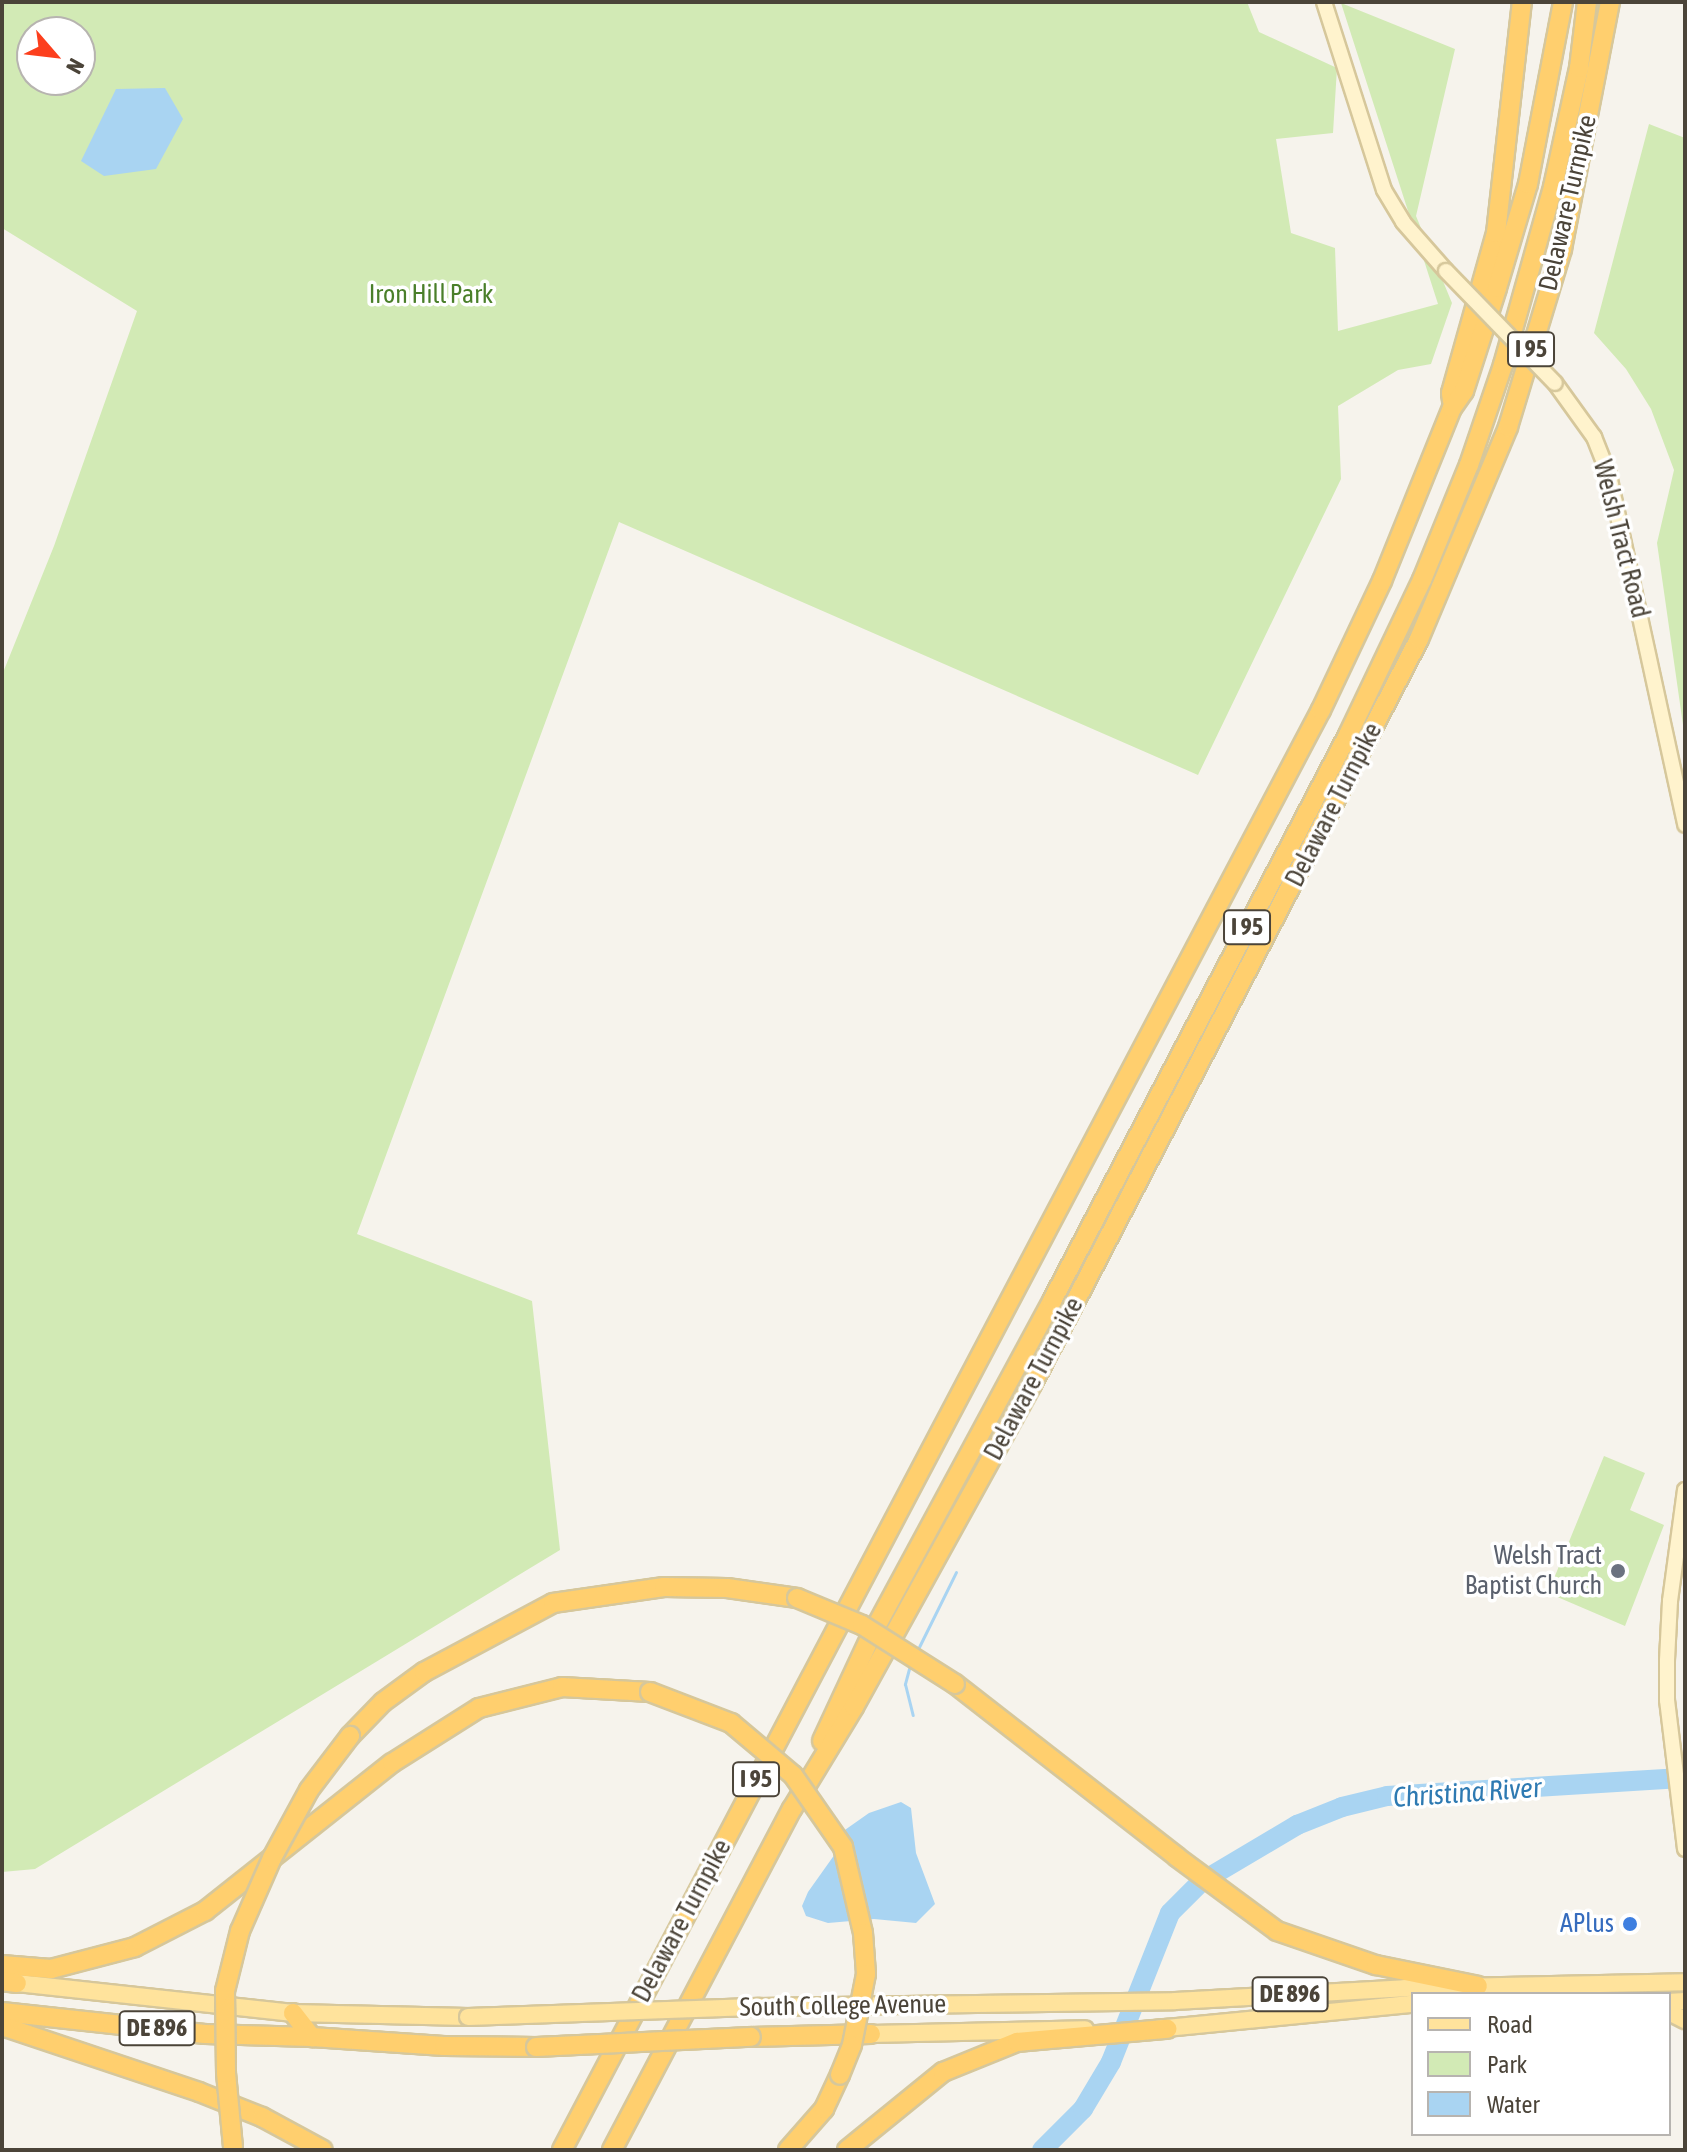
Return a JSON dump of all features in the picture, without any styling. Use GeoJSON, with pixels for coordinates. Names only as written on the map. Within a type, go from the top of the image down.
{"type":"FeatureCollection","features":[{"type":"Feature","properties":{"kind":"highway","name":"Delaware Turnpike"},"geometry":{"type":"LineString","coordinates":[[1452,408],[1451,393],[1496,233],[1522,2]]}},
{"type":"Feature","properties":{"kind":"highway","name":"Delaware Turnpike"},"geometry":{"type":"LineString","coordinates":[[562,2150],[1321,710],[1382,581],[1452,408],[1468,381],[1528,184],[1563,2]]}},
{"type":"Feature","properties":{"kind":"highway","name":"Delaware Turnpike"},"geometry":{"type":"LineString","coordinates":[[612,2150],[792,1809],[872,1634],[1052,1301],[1348,735],[1422,580],[1469,465],[1503,365],[1553,187],[1579,68],[1587,2]]}},
{"type":"Feature","properties":{"kind":"highway","name":"Delaware Turnpike"},"geometry":{"type":"LineString","coordinates":[[792,1809],[854,1707],[1033,1383],[1419,639],[1508,427],[1562,249],[1610,2]]}},
{"type":"Feature","properties":{"kind":"highway"},"geometry":{"type":"LineString","coordinates":[[233,2148],[226,2073],[225,1991],[240,1931],[272,1858],[309,1790],[350,1736],[383,1702],[424,1672],[553,1603],[664,1587],[727,1588],[797,1598],[862,1625],[955,1684],[1277,1931],[1376,1965],[1478,1986]]}},
{"type":"Feature","properties":{"kind":"highway"},"geometry":{"type":"LineString","coordinates":[[2,1965],[51,1969],[65,1966],[135,1947],[205,1911],[392,1763],[479,1708],[562,1687],[650,1692],[731,1723],[793,1775],[843,1847],[863,1933],[866,1974],[852,2045],[840,2075],[824,2109],[788,2150]]}},
{"type":"Feature","properties":{"kind":"highway","name":"South College Avenue"},"geometry":{"type":"LineString","coordinates":[[2,2012],[205,2034],[444,2046],[536,2047],[871,2034]]}},
{"type":"Feature","properties":{"kind":"highway"},"geometry":{"type":"LineString","coordinates":[[293,2013],[312,2037]]}},
{"type":"Feature","properties":{"kind":"highway"},"geometry":{"type":"LineString","coordinates":[[2,2026],[199,2092],[262,2117],[323,2150]]}},
{"type":"Feature","properties":{"kind":"highway"},"geometry":{"type":"LineString","coordinates":[[847,2150],[943,2072],[1017,2042],[1167,2029]]}},
{"type":"Feature","properties":{"kind":"main road","name":"South College Avenue"},"geometry":{"type":"LineString","coordinates":[[9,1982],[293,2013],[468,2017],[760,2007],[1175,2001],[1478,1986],[1685,1982]]}},
{"type":"Feature","properties":{"kind":"main road","name":"DE 896"},"geometry":{"type":"LineString","coordinates":[[1167,2029],[1411,2004]]}},
{"type":"Feature","properties":{"kind":"main road","name":"South College Avenue"},"geometry":{"type":"LineString","coordinates":[[871,2034],[1096,2033]]}},
{"type":"Feature","properties":{"kind":"street","name":"Welsh Tract Road"},"geometry":{"type":"LineString","coordinates":[[1324,2],[1384,190],[1403,222],[1555,383],[1590,429],[1609,475],[1674,786],[1685,825]]}},
{"type":"Feature","properties":{"kind":"street"},"geometry":{"type":"LineString","coordinates":[[1685,1490],[1667,1634],[1667,1700],[1685,1849]]}},
{"type":"Feature","properties":{"kind":"green space","name":"Iron Hill Park"},"geometry":{"type":"Polygon","coordinates":[[[2,2],[1247,2],[1259,32],[1337,68],[1333,133],[1276,139],[1291,233],[1335,248],[1338,331],[1438,304],[1341,3],[1455,49],[1416,216],[1452,303],[1431,364],[1398,370],[1338,406],[1341,479],[1198,775],[619,522],[357,1234],[532,1301],[560,1550],[35,1869],[2,1872],[2,675],[54,546],[137,311],[2,228],[2,2]]]}},
{"type":"Feature","properties":{"kind":"green space"},"geometry":{"type":"Polygon","coordinates":[[[1649,124],[1685,138],[1685,739],[1657,543],[1674,470],[1651,409],[1626,369],[1594,333],[1649,124]]]}},
{"type":"Feature","properties":{"kind":"green space"},"geometry":{"type":"Polygon","coordinates":[[[1604,1456],[1645,1473],[1630,1510],[1664,1525],[1625,1626],[1548,1593],[1604,1456]]]}},
{"type":"Feature","properties":{"kind":"water"},"geometry":{"type":"Polygon","coordinates":[[[165,88],[183,119],[156,169],[104,176],[81,161],[116,89],[165,88]]]}},
{"type":"Feature","properties":{"kind":"water"},"geometry":{"type":"Polygon","coordinates":[[[901,1802],[911,1808],[916,1853],[935,1904],[916,1923],[874,1919],[828,1923],[806,1916],[802,1906],[808,1892],[835,1854],[842,1832],[869,1813],[901,1802]]]}},
{"type":"Feature","properties":{"kind":"waterway"},"geometry":{"type":"LineString","coordinates":[[917,1651],[956,1572]]}},
{"type":"Feature","properties":{"kind":"waterway"},"geometry":{"type":"LineString","coordinates":[[910,1665],[905,1684],[913,1715]]}},
{"type":"Feature","properties":{"kind":"waterway","name":"Christina River"},"geometry":{"type":"LineString","coordinates":[[1042,2150],[1083,2109],[1111,2062],[1170,1913],[1201,1882],[1297,1825],[1342,1807],[1387,1796],[1685,1778]]}},
{"type":"Feature","properties":{"kind":"place","name":"Welsh Tract Baptist Church"},"geometry":{"type":"Point","coordinates":[1618,1571]}},
{"type":"Feature","properties":{"kind":"place","name":"APlus"},"geometry":{"type":"Point","coordinates":[1630,1924]}}]}
